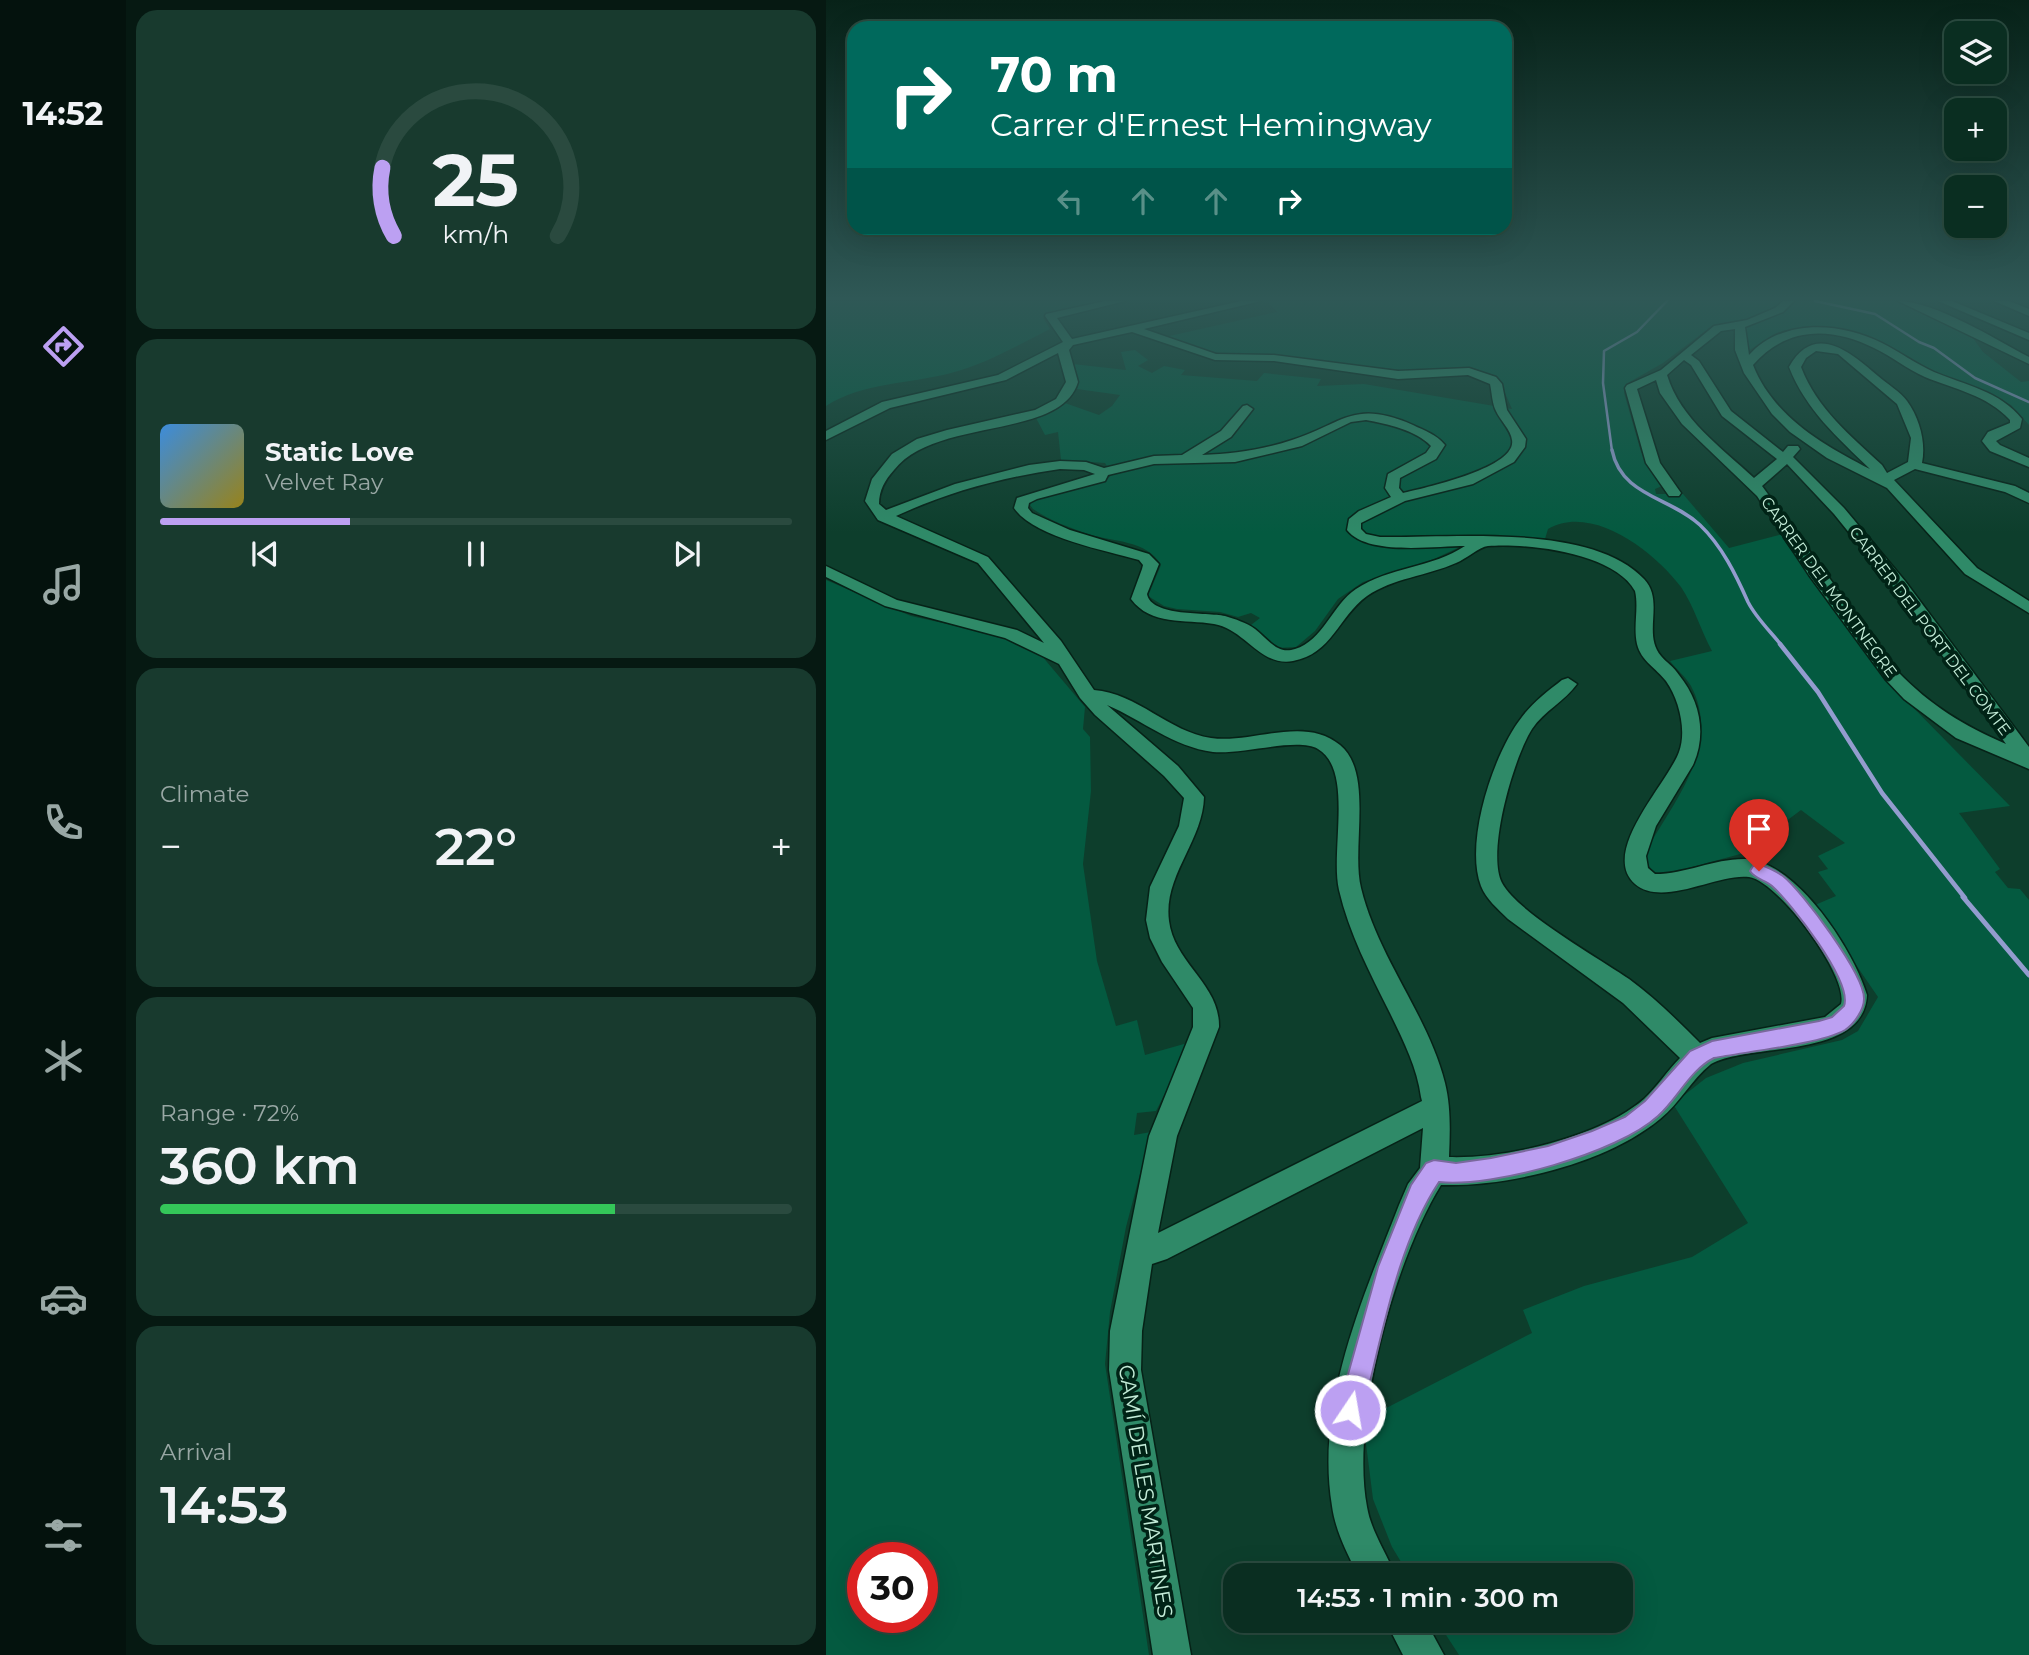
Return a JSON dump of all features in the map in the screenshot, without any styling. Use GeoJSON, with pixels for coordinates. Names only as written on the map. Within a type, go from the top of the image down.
{"type":"FeatureCollection","features":[{"type":"Feature","properties":{"kind":"street"},"geometry":{"type":"LineString","coordinates":[[826,436],[886,405],[997,378]]}},
{"type":"Feature","properties":{"kind":"street"},"geometry":{"type":"LineString","coordinates":[[1071,378],[1071,386],[1059,403],[1029,416],[952,430],[909,450],[888,465],[875,487],[872,506],[883,516],[1024,469],[1079,465],[1097,468],[1103,472]]}},
{"type":"Feature","properties":{"kind":"street"},"geometry":{"type":"LineString","coordinates":[[1434,1171],[1456,1173],[1491,1168],[1548,1156],[1594,1141],[1633,1124],[1653,1108],[1696,1057],[1712,1050],[1819,1030],[1838,1023],[1850,1012],[1855,1002],[1849,976],[1801,905],[1767,874],[1735,868],[1665,884],[1648,882],[1641,876],[1636,860],[1638,839],[1689,751],[1691,725],[1676,684],[1647,648],[1644,594],[1639,583],[1605,560],[1563,546],[1528,543],[1380,542],[1361,537],[1354,530],[1354,522],[1359,517],[1400,498],[1468,481],[1505,463],[1513,455],[1519,439],[1502,410],[1496,384],[1490,378]]}},
{"type":"Feature","properties":{"kind":"street"},"geometry":{"type":"LineString","coordinates":[[1651,378],[1640,382],[1630,391],[1653,463],[1674,492]]}},
{"type":"Feature","properties":{"kind":"street","name":"CARRER DEL MONTNEGRE"},"geometry":{"type":"LineString","coordinates":[[1662,378],[1666,393],[1686,421],[1762,493],[1815,572],[1892,676],[1910,695],[1963,733],[2029,762]]}},
{"type":"Feature","properties":{"kind":"street","name":"CARRER DEL PORT DEL COMTE"},"geometry":{"type":"LineString","coordinates":[[1704,378],[1726,413],[1774,452],[1800,468],[1824,493],[1899,584],[2029,762]]}},
{"type":"Feature","properties":{"kind":"street"},"geometry":{"type":"LineString","coordinates":[[1756,378],[1776,411],[1805,436],[1832,455],[1884,480],[1906,497],[1971,571],[2029,608]]}},
{"type":"Feature","properties":{"kind":"street"},"geometry":{"type":"LineString","coordinates":[[1799,378],[1823,417],[1877,468],[1884,480]]}},
{"type":"Feature","properties":{"kind":"street"},"geometry":{"type":"LineString","coordinates":[[1873,378],[1902,402],[1917,438],[1916,462],[1884,480]]}},
{"type":"Feature","properties":{"kind":"street"},"geometry":{"type":"LineString","coordinates":[[1940,378],[1994,400],[2016,419],[2017,425],[1993,435],[1989,441],[2001,451],[2029,463]]}},
{"type":"Feature","properties":{"kind":"street"},"geometry":{"type":"LineString","coordinates":[[1184,460],[1226,434],[1247,409]]}},
{"type":"Feature","properties":{"kind":"street"},"geometry":{"type":"LineString","coordinates":[[1400,498],[1392,488],[1393,477],[1402,469],[1432,456],[1438,446],[1431,438],[1380,417],[1354,418],[1307,440],[1234,458],[1143,461],[1103,472],[1095,480],[1032,496],[1022,501],[1021,508],[1027,516],[1065,533],[1144,557],[1151,564],[1151,569],[1138,592],[1139,599],[1149,608],[1168,614],[1212,618],[1235,625],[1246,631],[1269,653],[1280,656],[1301,654],[1316,646],[1348,603],[1366,590],[1440,565],[1480,543]]}},
{"type":"Feature","properties":{"kind":"street"},"geometry":{"type":"LineString","coordinates":[[2013,428],[2029,433]]}},
{"type":"Feature","properties":{"kind":"street"},"geometry":{"type":"LineString","coordinates":[[1754,485],[1771,473],[1805,436]]}},
{"type":"Feature","properties":{"kind":"street"},"geometry":{"type":"LineString","coordinates":[[1913,465],[2003,487],[2029,499]]}},
{"type":"Feature","properties":{"kind":"street","name":"CAMÍ DE LES MARTINES"},"geometry":{"type":"LineString","coordinates":[[883,516],[954,544],[986,563],[1067,662],[1089,696],[1187,787],[1194,797],[1192,819],[1161,887],[1157,919],[1162,938],[1174,960],[1201,998],[1206,1010],[1206,1027],[1163,1136],[1126,1331],[1125,1370],[1172,1655]]}},
{"type":"Feature","properties":{"kind":"street"},"geometry":{"type":"LineString","coordinates":[[826,571],[891,603],[1011,634],[1067,662]]}},
{"type":"Feature","properties":{"kind":"street"},"geometry":{"type":"LineString","coordinates":[[1568,684],[1531,718],[1515,743],[1506,765],[1490,828],[1488,879],[1501,898],[1553,940],[1625,990],[1696,1057]]}},
{"type":"Feature","properties":{"kind":"street"},"geometry":{"type":"LineString","coordinates":[[1089,696],[1107,698],[1204,743],[1240,744],[1304,737],[1325,742],[1340,754],[1348,783],[1346,861],[1352,899],[1376,958],[1426,1065],[1435,1108],[1434,1171],[1419,1193],[1390,1267],[1353,1393],[1347,1426],[1349,1506],[1371,1563]]}},
{"type":"Feature","properties":{"kind":"street"},"geometry":{"type":"LineString","coordinates":[[1141,1250],[1157,1249],[1435,1108]]}},
{"type":"Feature","properties":{"kind":"street"},"geometry":{"type":"LineString","coordinates":[[1412,1633],[1425,1655]]}},
{"type":"Feature","properties":{"kind":"green space"},"geometry":{"type":"Polygon","coordinates":[[[826,378],[928,378],[855,392],[826,406],[826,378]]]}},
{"type":"Feature","properties":{"kind":"green space"},"geometry":{"type":"Polygon","coordinates":[[[1077,378],[1222,378],[1257,381],[1259,378],[1314,378],[1321,379],[1317,386],[1364,384],[1512,409],[1499,378],[1636,378],[1626,384],[1624,393],[1641,452],[1662,486],[1655,489],[1656,494],[1683,494],[1729,548],[1783,534],[1832,609],[1892,686],[2010,806],[1959,813],[2000,869],[1995,872],[2008,888],[2020,889],[2029,900],[2029,1655],[1459,1655],[1445,1633],[1633,1633],[1633,1563],[1402,1563],[1392,1547],[1373,1499],[1363,1420],[1532,1333],[1523,1310],[1584,1286],[1692,1257],[1748,1223],[1673,1104],[1706,1078],[1743,1063],[1842,1040],[1858,1031],[1878,997],[1815,905],[1836,896],[1818,872],[1828,869],[1818,856],[1845,843],[1801,810],[1744,853],[1670,873],[1653,872],[1647,863],[1647,849],[1691,771],[1698,751],[1701,729],[1699,708],[1691,686],[1670,661],[1712,651],[1681,587],[1670,573],[1639,546],[1621,535],[1584,522],[1565,523],[1548,529],[1545,539],[1479,538],[1434,559],[1363,582],[1338,599],[1315,631],[1296,647],[1276,648],[1251,625],[1260,618],[1251,613],[1238,617],[1220,612],[1164,606],[1148,596],[1161,565],[1155,557],[1138,546],[1074,529],[1053,520],[1030,505],[1034,499],[1101,483],[1112,475],[1105,463],[1061,460],[1058,432],[1045,435],[1036,418],[1065,403],[1099,415],[1112,406],[1120,395],[1077,389],[1077,378]]]}},
{"type":"Feature","properties":{"kind":"green space"},"geometry":{"type":"Polygon","coordinates":[[[1948,378],[2016,378],[2021,382],[2029,381],[2029,425],[2011,405],[1948,378]]]}},
{"type":"Feature","properties":{"kind":"green space"},"geometry":{"type":"Polygon","coordinates":[[[826,580],[911,616],[993,634],[1036,649],[1085,707],[1083,729],[1090,737],[1091,791],[1083,864],[1097,961],[1116,1026],[1137,1020],[1145,1055],[1191,1042],[1156,1111],[1137,1113],[1134,1135],[1151,1132],[1126,1227],[1110,1312],[1105,1364],[1149,1655],[826,1655],[826,580]]]}},
{"type":"Feature","properties":{"kind":"waterway"},"geometry":{"type":"LineString","coordinates":[[1603,378],[1612,451]]}},
{"type":"Feature","properties":{"kind":"waterway"},"geometry":{"type":"LineString","coordinates":[[1976,378],[2029,402]]}},
{"type":"Feature","properties":{"kind":"waterway"},"geometry":{"type":"LineString","coordinates":[[1612,450],[1617,465],[1636,487],[1688,516],[1708,533],[1728,561],[1751,608],[1782,646]]}},
{"type":"Feature","properties":{"kind":"waterway"},"geometry":{"type":"LineString","coordinates":[[1780,644],[1818,692],[1882,793],[1965,898]]}},
{"type":"Feature","properties":{"kind":"waterway"},"geometry":{"type":"LineString","coordinates":[[1963,897],[2029,975]]}},
{"type":"Feature","properties":{"kind":"route"},"geometry":{"type":"LineString","coordinates":[[1350,1410],[1367,1341],[1390,1267],[1419,1193],[1434,1171],[1456,1173],[1491,1168],[1548,1156],[1594,1141],[1633,1124],[1653,1108],[1696,1057],[1712,1050],[1819,1030],[1838,1023],[1850,1012],[1855,1002],[1854,990],[1849,976],[1832,949],[1801,905],[1776,880],[1759,871]]}}]}
